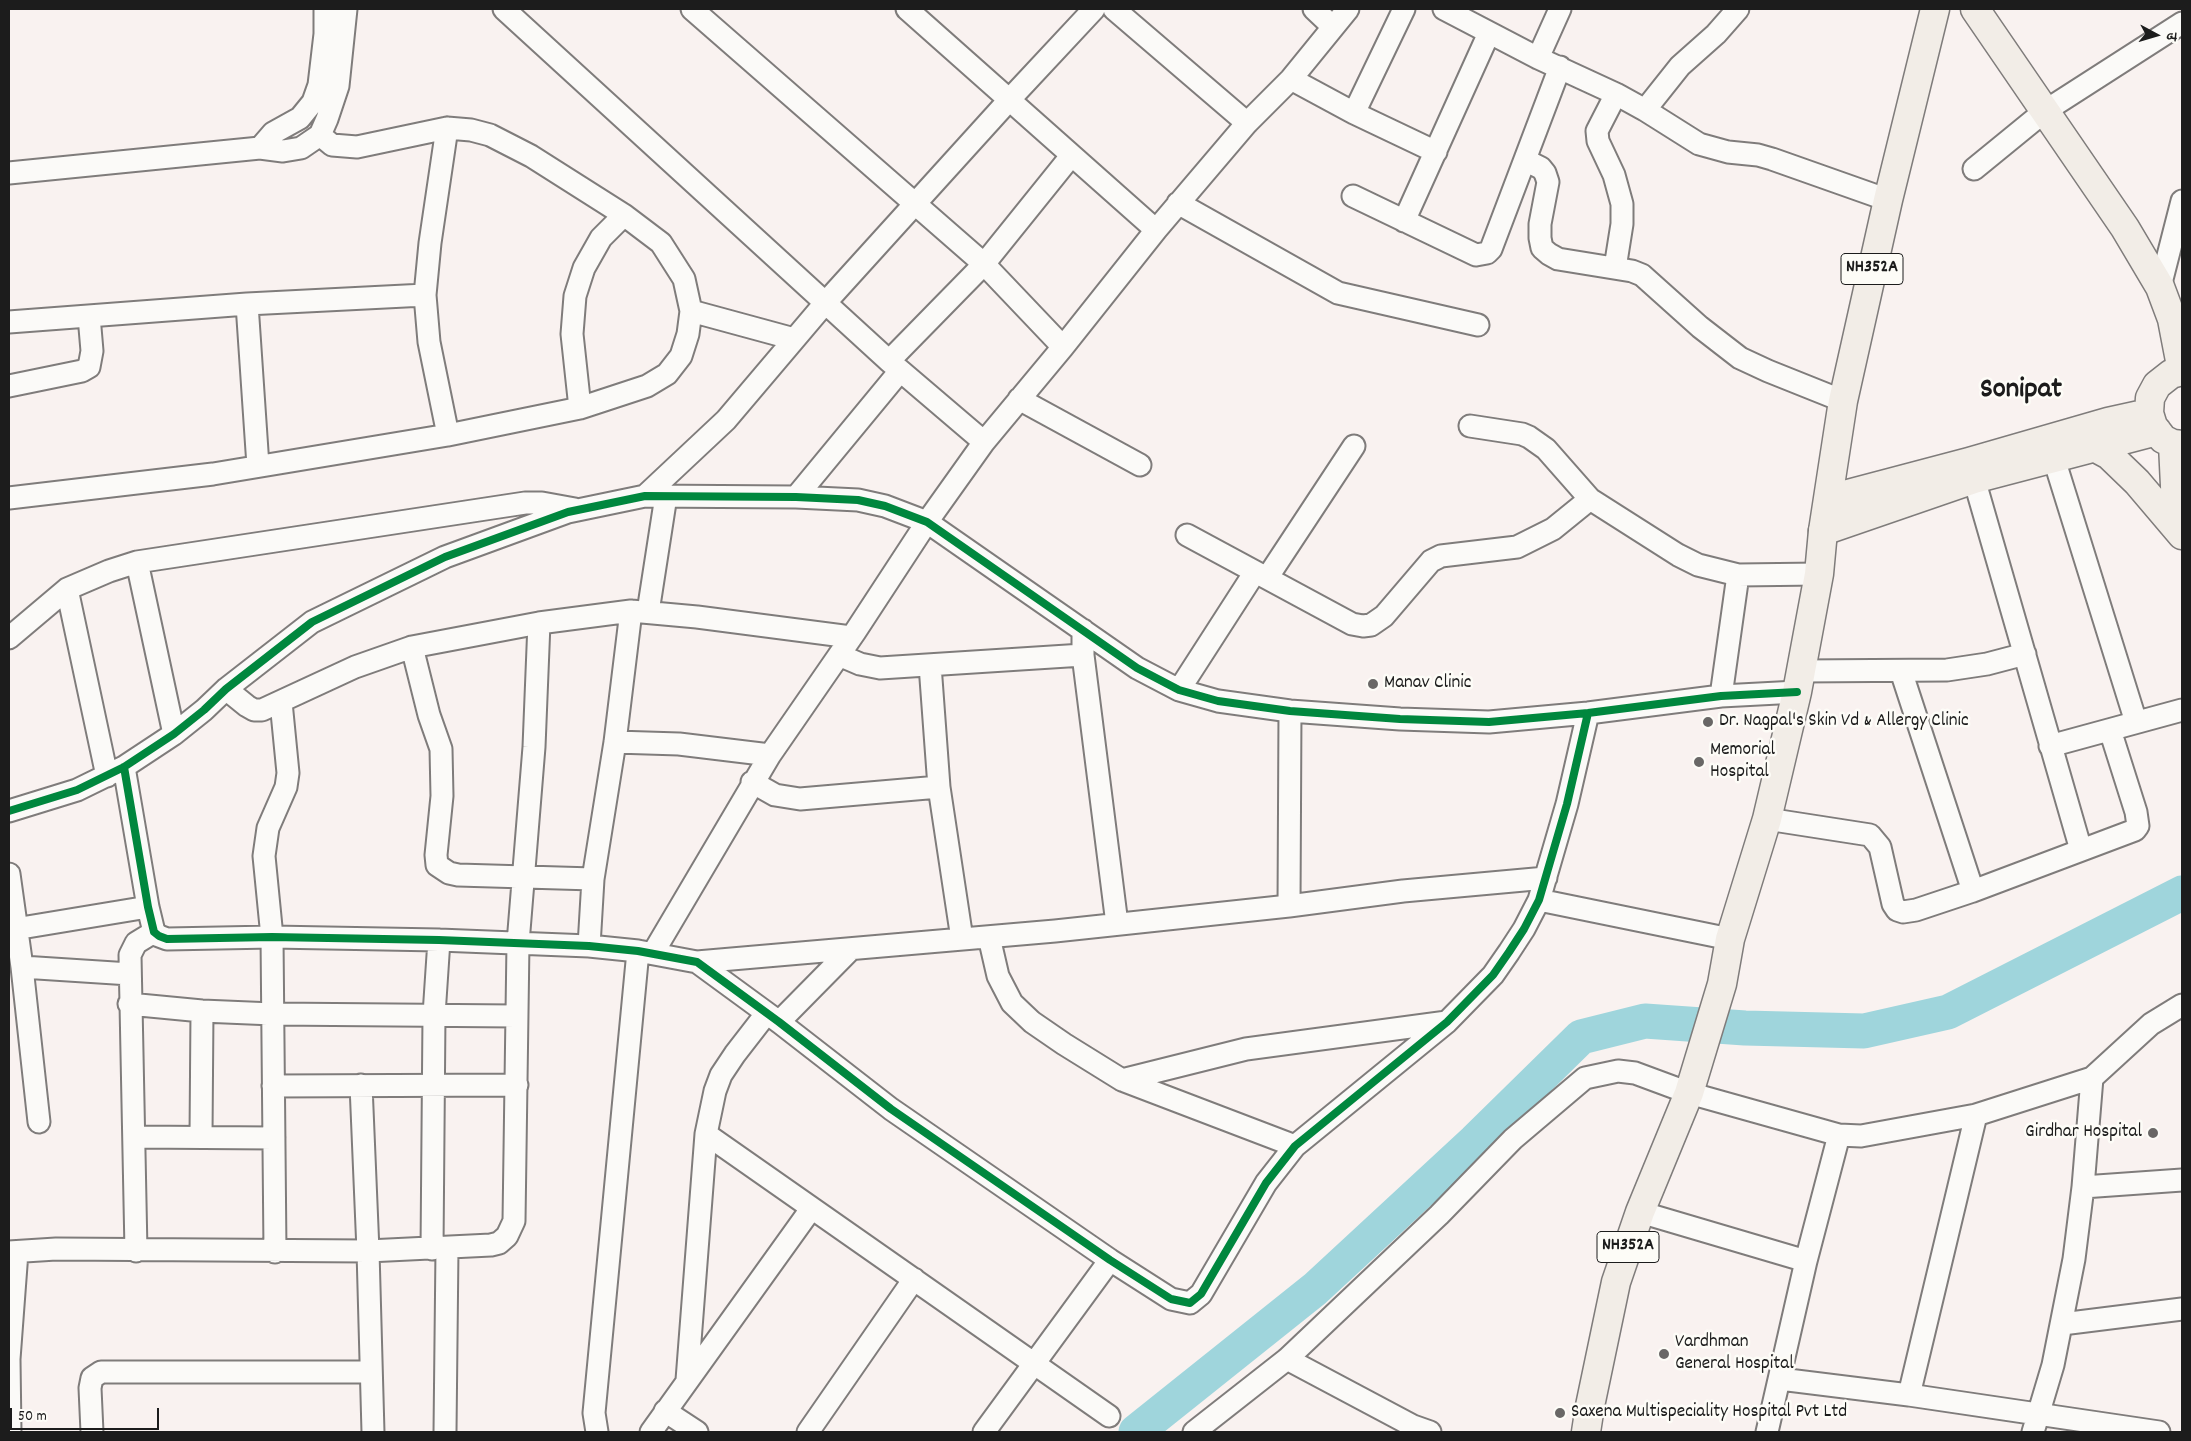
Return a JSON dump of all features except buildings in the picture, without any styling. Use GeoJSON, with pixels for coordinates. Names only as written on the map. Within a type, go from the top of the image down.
{"type":"FeatureCollection","features":[{"type":"Feature","properties":{"kind":"main road","name":"NH352A"},"geometry":{"type":"LineString","coordinates":[[1583,1432],[1616,1282],[1640,1212],[1693,1081],[1722,984],[1730,939],[1767,819],[1799,682],[1819,574],[1843,401],[1888,200],[1935,9]]}},
{"type":"Feature","properties":{"kind":"main road"},"geometry":{"type":"LineString","coordinates":[[1975,9],[2125,228],[2160,287],[2172,319],[2182,371],[2171,374],[2157,385],[2150,398],[2165,434],[2176,506],[2182,527]]}},
{"type":"Feature","properties":{"kind":"main road"},"geometry":{"type":"LineString","coordinates":[[1824,531],[1972,471],[2108,422],[2165,434]]}},
{"type":"Feature","properties":{"kind":"main road"},"geometry":{"type":"LineString","coordinates":[[1829,499],[1972,471],[2054,459],[2096,448],[2165,434]]}},
{"type":"Feature","properties":{"kind":"main road"},"geometry":{"type":"LineString","coordinates":[[2096,448],[2109,455],[2138,482],[2182,535]]}},
{"type":"Feature","properties":{"kind":"street"},"geometry":{"type":"LineString","coordinates":[[260,148],[273,132],[300,118],[313,102],[319,85],[325,34],[324,9]]}},
{"type":"Feature","properties":{"kind":"street"},"geometry":{"type":"LineString","coordinates":[[9,173],[260,148],[283,151],[301,148],[320,135],[338,86],[346,9]]}},
{"type":"Feature","properties":{"kind":"street"},"geometry":{"type":"LineString","coordinates":[[504,9],[895,366],[984,442]]}},
{"type":"Feature","properties":{"kind":"street"},"geometry":{"type":"LineString","coordinates":[[692,9],[984,264],[1063,347]]}},
{"type":"Feature","properties":{"kind":"street"},"geometry":{"type":"LineString","coordinates":[[906,9],[1156,230]]}},
{"type":"Feature","properties":{"kind":"street"},"geometry":{"type":"LineString","coordinates":[[644,496],[726,420],[826,302],[1094,9]]}},
{"type":"Feature","properties":{"kind":"street"},"geometry":{"type":"LineString","coordinates":[[1114,9],[1247,123]]}},
{"type":"Feature","properties":{"kind":"street"},"geometry":{"type":"LineString","coordinates":[[1314,9],[1333,27]]}},
{"type":"Feature","properties":{"kind":"street"},"geometry":{"type":"LineString","coordinates":[[597,1432],[594,1413],[645,952],[752,782],[839,655],[926,522],[984,442],[1178,203],[1247,123],[1291,79],[1348,9]]}},
{"type":"Feature","properties":{"kind":"street"},"geometry":{"type":"LineString","coordinates":[[1354,113],[1404,9]]}},
{"type":"Feature","properties":{"kind":"street"},"geometry":{"type":"LineString","coordinates":[[1444,9],[1538,58],[1616,94],[1699,144],[1728,152],[1772,159],[1888,200]]}},
{"type":"Feature","properties":{"kind":"street"},"geometry":{"type":"LineString","coordinates":[[1538,58],[1560,9]]}},
{"type":"Feature","properties":{"kind":"street"},"geometry":{"type":"LineString","coordinates":[[1645,110],[1680,66],[1716,34],[1738,9]]}},
{"type":"Feature","properties":{"kind":"street"},"geometry":{"type":"LineString","coordinates":[[1974,169],[2045,111],[2182,23]]}},
{"type":"Feature","properties":{"kind":"street"},"geometry":{"type":"LineString","coordinates":[[1404,221],[1489,33]]}},
{"type":"Feature","properties":{"kind":"street"},"geometry":{"type":"LineString","coordinates":[[1353,196],[1476,255],[1487,254],[1492,249],[1560,68]]}},
{"type":"Feature","properties":{"kind":"street"},"geometry":{"type":"LineString","coordinates":[[1291,79],[1354,113],[1436,152]]}},
{"type":"Feature","properties":{"kind":"street"},"geometry":{"type":"LineString","coordinates":[[1615,268],[1622,224],[1622,204],[1617,182],[1598,140],[1597,131],[1616,94]]}},
{"type":"Feature","properties":{"kind":"street"},"geometry":{"type":"LineString","coordinates":[[9,498],[213,474],[448,435],[580,408],[647,386],[667,374],[682,356],[692,311],[684,279],[661,243],[624,215],[531,156],[490,135],[471,130],[447,128],[357,147],[332,145],[320,135]]}},
{"type":"Feature","properties":{"kind":"street"},"geometry":{"type":"LineString","coordinates":[[447,128],[430,243],[425,295],[428,342],[448,435]]}},
{"type":"Feature","properties":{"kind":"street"},"geometry":{"type":"LineString","coordinates":[[796,497],[895,366],[984,264],[1071,156]]}},
{"type":"Feature","properties":{"kind":"street"},"geometry":{"type":"LineString","coordinates":[[1525,160],[1540,168],[1545,173],[1548,182],[1540,224],[1542,248],[1549,254],[1558,259],[1632,271],[1651,280],[1700,327],[1740,358],[1843,401]]}},
{"type":"Feature","properties":{"kind":"street"},"geometry":{"type":"LineString","coordinates":[[2160,287],[2182,201]]}},
{"type":"Feature","properties":{"kind":"street"},"geometry":{"type":"LineString","coordinates":[[1178,203],[1338,293],[1478,324]]}},
{"type":"Feature","properties":{"kind":"street"},"geometry":{"type":"LineString","coordinates":[[580,408],[572,334],[575,296],[584,268],[601,238],[624,215]]}},
{"type":"Feature","properties":{"kind":"street"},"geometry":{"type":"LineString","coordinates":[[9,322],[246,304],[425,295]]}},
{"type":"Feature","properties":{"kind":"street"},"geometry":{"type":"LineString","coordinates":[[246,304],[258,466]]}},
{"type":"Feature","properties":{"kind":"street"},"geometry":{"type":"LineString","coordinates":[[692,311],[794,340]]}},
{"type":"Feature","properties":{"kind":"street"},"geometry":{"type":"LineString","coordinates":[[9,386],[82,371],[89,367],[92,350],[89,316]]}},
{"type":"Feature","properties":{"kind":"street"},"geometry":{"type":"LineString","coordinates":[[1019,400],[1140,465]]}},
{"type":"Feature","properties":{"kind":"street"},"geometry":{"type":"LineString","coordinates":[[1470,426],[1522,434],[1529,437],[1546,449],[1590,499],[1678,555],[1698,565],[1738,575],[1819,574]]}},
{"type":"Feature","properties":{"kind":"street"},"geometry":{"type":"LineString","coordinates":[[1179,690],[1354,446]]}},
{"type":"Feature","properties":{"kind":"street"},"geometry":{"type":"LineString","coordinates":[[2054,459],[2136,722]]}},
{"type":"Feature","properties":{"kind":"street"},"geometry":{"type":"LineString","coordinates":[[1972,471],[2081,850]]}},
{"type":"Feature","properties":{"kind":"street"},"geometry":{"type":"LineString","coordinates":[[9,805],[9,811],[77,790],[116,771],[174,734],[226,689],[312,622],[445,557],[577,510],[644,496],[796,497],[858,500],[885,506],[926,522],[1137,668],[1179,690],[1218,701],[1290,711],[1400,720],[1489,722],[1588,713],[1721,696],[1799,682],[1901,671],[1967,667],[2025,654]]}},
{"type":"Feature","properties":{"kind":"street"},"geometry":{"type":"LineString","coordinates":[[589,946],[593,879],[615,742],[639,611],[666,496]]}},
{"type":"Feature","properties":{"kind":"street"},"geometry":{"type":"LineString","coordinates":[[1188,535],[1352,624],[1371,625],[1384,616],[1431,561],[1441,556],[1517,547],[1553,529],[1590,499]]}},
{"type":"Feature","properties":{"kind":"street"},"geometry":{"type":"LineString","coordinates":[[9,638],[67,589],[109,571],[138,562],[525,503],[542,503],[577,510]]}},
{"type":"Feature","properties":{"kind":"street"},"geometry":{"type":"LineString","coordinates":[[138,562],[174,734]]}},
{"type":"Feature","properties":{"kind":"street"},"geometry":{"type":"LineString","coordinates":[[1721,696],[1738,575]]}},
{"type":"Feature","properties":{"kind":"street"},"geometry":{"type":"LineString","coordinates":[[67,589],[116,771],[154,932],[167,939],[272,937],[439,940],[589,946],[645,952],[697,962],[989,937],[1289,906],[1403,891],[1546,878]]}},
{"type":"Feature","properties":{"kind":"street"},"geometry":{"type":"LineString","coordinates":[[226,689],[254,710],[262,710],[355,666],[412,647],[539,623],[639,611],[851,637]]}},
{"type":"Feature","properties":{"kind":"street"},"geometry":{"type":"LineString","coordinates":[[10,1432],[9,1359],[13,1252],[56,1249],[275,1252],[439,1249],[499,1243],[511,1230],[514,1220],[518,943],[534,748],[539,623]]}},
{"type":"Feature","properties":{"kind":"street"},"geometry":{"type":"LineString","coordinates":[[1083,630],[1083,655],[1117,924]]}},
{"type":"Feature","properties":{"kind":"street"},"geometry":{"type":"LineString","coordinates":[[412,647],[429,715],[441,749],[442,789],[436,855],[437,865],[449,873],[458,875],[593,879]]}},
{"type":"Feature","properties":{"kind":"street"},"geometry":{"type":"LineString","coordinates":[[839,655],[870,667],[1083,655]]}},
{"type":"Feature","properties":{"kind":"street"},"geometry":{"type":"LineString","coordinates":[[930,665],[939,787],[962,939]]}},
{"type":"Feature","properties":{"kind":"street"},"geometry":{"type":"LineString","coordinates":[[1901,671],[1973,891]]}},
{"type":"Feature","properties":{"kind":"street"},"geometry":{"type":"LineString","coordinates":[[275,1252],[272,937],[264,856],[268,828],[286,787],[288,773],[281,702]]}},
{"type":"Feature","properties":{"kind":"street"},"geometry":{"type":"LineString","coordinates":[[2050,746],[2182,710]]}},
{"type":"Feature","properties":{"kind":"street"},"geometry":{"type":"LineString","coordinates":[[1289,906],[1290,711]]}},
{"type":"Feature","properties":{"kind":"street"},"geometry":{"type":"LineString","coordinates":[[697,962],[891,1109],[1110,1260],[1171,1299],[1184,1303],[1194,1301],[1266,1183],[1295,1146],[1447,1022],[1493,975],[1524,929],[1539,900],[1546,878],[1567,804],[1588,713]]}},
{"type":"Feature","properties":{"kind":"street"},"geometry":{"type":"LineString","coordinates":[[1767,819],[1870,835],[1880,847],[1893,904],[1897,910],[1903,912],[1916,910],[1973,891],[2135,830],[2138,826],[2136,812],[2110,730]]}},
{"type":"Feature","properties":{"kind":"street"},"geometry":{"type":"LineString","coordinates":[[615,742],[679,744],[770,755]]}},
{"type":"Feature","properties":{"kind":"street"},"geometry":{"type":"LineString","coordinates":[[752,782],[775,795],[800,799],[939,787]]}},
{"type":"Feature","properties":{"kind":"street"},"geometry":{"type":"LineString","coordinates":[[9,874],[15,929],[22,967],[39,1122]]}},
{"type":"Feature","properties":{"kind":"street"},"geometry":{"type":"LineString","coordinates":[[1539,900],[1730,939]]}},
{"type":"Feature","properties":{"kind":"street"},"geometry":{"type":"LineString","coordinates":[[15,929],[148,907]]}},
{"type":"Feature","properties":{"kind":"street"},"geometry":{"type":"LineString","coordinates":[[136,1250],[129,1004],[130,955],[136,943],[154,932]]}},
{"type":"Feature","properties":{"kind":"street"},"geometry":{"type":"LineString","coordinates":[[989,937],[998,976],[1012,1003],[1032,1022],[1122,1080],[1295,1146]]}},
{"type":"Feature","properties":{"kind":"street"},"geometry":{"type":"LineString","coordinates":[[439,940],[434,1015],[433,1084],[444,1432]]}},
{"type":"Feature","properties":{"kind":"street"},"geometry":{"type":"LineString","coordinates":[[687,1380],[706,1134],[715,1091],[721,1075],[735,1054],[851,949]]}},
{"type":"Feature","properties":{"kind":"street"},"geometry":{"type":"LineString","coordinates":[[22,967],[130,974]]}},
{"type":"Feature","properties":{"kind":"street"},"geometry":{"type":"LineString","coordinates":[[129,1004],[202,1011],[273,1014],[516,1016]]}},
{"type":"Feature","properties":{"kind":"street"},"geometry":{"type":"LineString","coordinates":[[1194,1432],[1287,1359],[1439,1215],[1513,1140],[1585,1078],[1618,1072],[1693,1081],[1839,1135],[1869,1135],[1976,1115],[2092,1078],[2150,1024],[2182,1005]]}},
{"type":"Feature","properties":{"kind":"street"},"geometry":{"type":"LineString","coordinates":[[201,1136],[202,1011]]}},
{"type":"Feature","properties":{"kind":"street"},"geometry":{"type":"LineString","coordinates":[[1122,1080],[1246,1049],[1447,1022]]}},
{"type":"Feature","properties":{"kind":"street"},"geometry":{"type":"LineString","coordinates":[[2036,1423],[2062,1324],[2074,1259],[2083,1187],[2092,1078]]}},
{"type":"Feature","properties":{"kind":"street"},"geometry":{"type":"LineString","coordinates":[[361,1085],[373,1432]]}},
{"type":"Feature","properties":{"kind":"street"},"geometry":{"type":"LineString","coordinates":[[273,1086],[517,1085]]}},
{"type":"Feature","properties":{"kind":"street"},"geometry":{"type":"LineString","coordinates":[[1910,1394],[1976,1115]]}},
{"type":"Feature","properties":{"kind":"street"},"geometry":{"type":"LineString","coordinates":[[706,1134],[1109,1416]]}},
{"type":"Feature","properties":{"kind":"street"},"geometry":{"type":"LineString","coordinates":[[1767,1432],[1806,1261],[1839,1135]]}},
{"type":"Feature","properties":{"kind":"street"},"geometry":{"type":"LineString","coordinates":[[134,1137],[274,1138]]}},
{"type":"Feature","properties":{"kind":"street"},"geometry":{"type":"LineString","coordinates":[[2083,1187],[2182,1180]]}},
{"type":"Feature","properties":{"kind":"street"},"geometry":{"type":"LineString","coordinates":[[651,1432],[812,1208]]}},
{"type":"Feature","properties":{"kind":"street"},"geometry":{"type":"LineString","coordinates":[[1640,1212],[1806,1261]]}},
{"type":"Feature","properties":{"kind":"street"},"geometry":{"type":"LineString","coordinates":[[984,1432],[1110,1260]]}},
{"type":"Feature","properties":{"kind":"street"},"geometry":{"type":"LineString","coordinates":[[808,1432],[914,1280]]}},
{"type":"Feature","properties":{"kind":"street"},"geometry":{"type":"LineString","coordinates":[[2062,1324],[2182,1309]]}},
{"type":"Feature","properties":{"kind":"street"},"geometry":{"type":"LineString","coordinates":[[1287,1359],[1416,1430]]}},
{"type":"Feature","properties":{"kind":"street"},"geometry":{"type":"LineString","coordinates":[[92,1432],[90,1388],[92,1378],[101,1372],[157,1374],[371,1372]]}},
{"type":"Feature","properties":{"kind":"street"},"geometry":{"type":"LineString","coordinates":[[1780,1379],[1910,1394],[2036,1423],[2159,1432]]}},
{"type":"Feature","properties":{"kind":"street"},"geometry":{"type":"LineString","coordinates":[[665,1411],[697,1432]]}},
{"type":"Feature","properties":{"kind":"waterway"},"geometry":{"type":"LineString","coordinates":[[1136,1432],[1315,1289],[1475,1141],[1581,1037],[1645,1021],[1745,1028],[1864,1031],[1948,1012],[2182,893]]}},
{"type":"Feature","properties":{"kind":"cycle path"},"geometry":{"type":"LineString","coordinates":[[9,811],[77,790],[124,767],[174,734],[226,689],[312,622],[445,557],[568,512],[645,496],[796,497],[858,500],[885,506],[927,522],[1137,668],[1179,690],[1218,701],[1290,711],[1400,719],[1489,722],[1588,713],[1721,696],[1797,692]]}},
{"type":"Feature","properties":{"kind":"cycle path"},"geometry":{"type":"LineString","coordinates":[[124,767],[148,907],[154,932],[159,936],[167,939],[272,937],[439,940],[589,946],[638,951],[697,962],[779,1022],[891,1109],[1110,1260],[1171,1299],[1190,1303],[1201,1294],[1266,1183],[1295,1146],[1447,1022],[1493,975],[1509,952],[1539,900],[1567,804],[1588,713]]}},
{"type":"Feature","properties":{"kind":"place","name":"Manav Clinic"},"geometry":{"type":"Point","coordinates":[1373,684]}},
{"type":"Feature","properties":{"kind":"place","name":"Dr. Nagpal's Skin Vd & Allergy Clinic"},"geometry":{"type":"Point","coordinates":[1708,722]}},
{"type":"Feature","properties":{"kind":"place","name":"Memorial Hospital"},"geometry":{"type":"Point","coordinates":[1699,762]}},
{"type":"Feature","properties":{"kind":"place","name":"Girdhar Hospital"},"geometry":{"type":"Point","coordinates":[2153,1133]}},
{"type":"Feature","properties":{"kind":"place","name":"Vardhman General Hospital"},"geometry":{"type":"Point","coordinates":[1664,1354]}},
{"type":"Feature","properties":{"kind":"place","name":"Saxena Multispeciality Hospital Pvt Ltd"},"geometry":{"type":"Point","coordinates":[1560,1413]}},
{"type":"Feature","properties":{"kind":"district","name":"Sonipat"},"geometry":{"type":"Point","coordinates":[2021,392]}}]}
